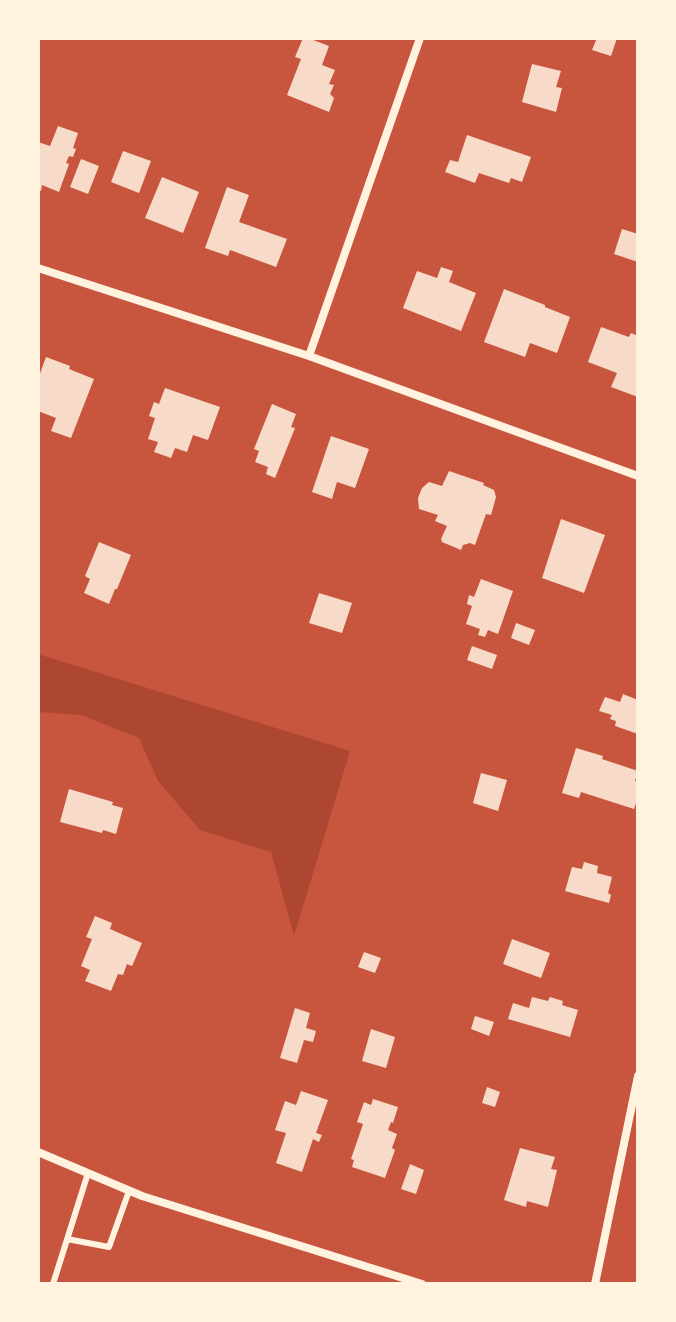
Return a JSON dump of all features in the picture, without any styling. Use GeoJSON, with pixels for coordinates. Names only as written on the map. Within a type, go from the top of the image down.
{"type":"FeatureCollection","features":[{"type":"Feature","properties":{"kind":"street"},"geometry":{"type":"LineString","coordinates":[[309,356],[420,38]]}},
{"type":"Feature","properties":{"kind":"street"},"geometry":{"type":"LineString","coordinates":[[38,268],[309,356],[638,476]]}},
{"type":"Feature","properties":{"kind":"street"},"geometry":{"type":"LineString","coordinates":[[595,1284],[638,1076]]}},
{"type":"Feature","properties":{"kind":"street"},"geometry":{"type":"LineString","coordinates":[[38,1152],[129,1191],[422,1284]]}},
{"type":"Feature","properties":{"kind":"lane"},"geometry":{"type":"LineString","coordinates":[[53,1284],[88,1173]]}},
{"type":"Feature","properties":{"kind":"lane"},"geometry":{"type":"LineString","coordinates":[[67,1239],[109,1247],[129,1191]]}},
{"type":"Feature","properties":{"kind":"shaded area"},"geometry":{"type":"Polygon","coordinates":[[[38,655],[350,751],[294,936],[271,852],[200,830],[158,781],[139,738],[81,715],[38,712],[38,655]]]}},
{"type":"Feature","properties":{"kind":"building"},"geometry":{"type":"Polygon","coordinates":[[[303,38],[329,46],[322,65],[335,70],[329,84],[334,85],[330,94],[334,98],[329,112],[287,95],[301,59],[295,57],[303,38]]]}},
{"type":"Feature","properties":{"kind":"building"},"geometry":{"type":"Polygon","coordinates":[[[597,38],[617,38],[611,56],[592,50],[597,38]]]}},
{"type":"Feature","properties":{"kind":"building"},"geometry":{"type":"Polygon","coordinates":[[[532,64],[561,71],[556,87],[562,88],[556,112],[522,102],[532,64]]]}},
{"type":"Feature","properties":{"kind":"building"},"geometry":{"type":"Polygon","coordinates":[[[58,126],[78,133],[73,148],[76,149],[66,163],[69,164],[59,192],[42,185],[41,191],[38,190],[38,142],[50,146],[58,126]]]}},
{"type":"Feature","properties":{"kind":"building"},"geometry":{"type":"Polygon","coordinates":[[[467,135],[531,157],[522,182],[511,178],[509,183],[479,173],[475,183],[445,172],[450,160],[458,162],[467,135]]]}},
{"type":"Feature","properties":{"kind":"building"},"geometry":{"type":"Polygon","coordinates":[[[123,151],[151,161],[139,193],[111,182],[123,151]]]}},
{"type":"Feature","properties":{"kind":"building"},"geometry":{"type":"Polygon","coordinates":[[[81,159],[99,166],[88,194],[70,187],[81,159]]]}},
{"type":"Feature","properties":{"kind":"building"},"geometry":{"type":"Polygon","coordinates":[[[162,177],[199,192],[183,233],[145,218],[162,177]]]}},
{"type":"Feature","properties":{"kind":"building"},"geometry":{"type":"Polygon","coordinates":[[[227,187],[249,195],[239,222],[287,239],[276,267],[230,250],[228,256],[205,248],[227,187]]]}},
{"type":"Feature","properties":{"kind":"building"},"geometry":{"type":"Polygon","coordinates":[[[622,229],[638,234],[638,262],[614,254],[622,229]]]}},
{"type":"Feature","properties":{"kind":"building"},"geometry":{"type":"Polygon","coordinates":[[[441,267],[453,271],[449,282],[476,293],[461,331],[403,308],[417,271],[437,278],[441,267]]]}},
{"type":"Feature","properties":{"kind":"building"},"geometry":{"type":"Polygon","coordinates":[[[504,289],[570,317],[557,353],[530,343],[525,357],[484,342],[504,289]]]}},
{"type":"Feature","properties":{"kind":"building"},"geometry":{"type":"Polygon","coordinates":[[[601,327],[629,337],[631,333],[638,336],[638,397],[611,387],[617,373],[588,362],[601,327]]]}},
{"type":"Feature","properties":{"kind":"building"},"geometry":{"type":"Polygon","coordinates":[[[46,357],[94,379],[71,438],[51,431],[56,418],[38,411],[38,379],[46,357]]]}},
{"type":"Feature","properties":{"kind":"building"},"geometry":{"type":"Polygon","coordinates":[[[165,388],[220,407],[208,440],[193,435],[187,452],[175,448],[171,458],[154,452],[158,442],[148,439],[155,418],[149,416],[154,402],[159,404],[165,388]]]}},
{"type":"Feature","properties":{"kind":"building"},"geometry":{"type":"Polygon","coordinates":[[[272,404],[296,414],[291,427],[295,428],[275,478],[266,474],[268,467],[255,462],[259,451],[254,449],[272,404]]]}},
{"type":"Feature","properties":{"kind":"building"},"geometry":{"type":"Polygon","coordinates":[[[331,436],[369,449],[355,488],[337,482],[332,499],[312,492],[331,436]]]}},
{"type":"Feature","properties":{"kind":"building"},"geometry":{"type":"Polygon","coordinates":[[[449,471],[484,483],[494,490],[496,497],[491,515],[486,514],[475,545],[463,545],[461,550],[442,542],[447,526],[435,521],[438,515],[419,509],[418,498],[422,488],[429,482],[442,486],[449,471]]]}},
{"type":"Feature","properties":{"kind":"building"},"geometry":{"type":"Polygon","coordinates":[[[561,519],[605,535],[584,593],[542,578],[561,519]]]}},
{"type":"Feature","properties":{"kind":"building"},"geometry":{"type":"Polygon","coordinates":[[[99,542],[131,555],[109,604],[84,593],[90,579],[85,576],[99,542]]]}},
{"type":"Feature","properties":{"kind":"building"},"geometry":{"type":"Polygon","coordinates":[[[481,579],[513,591],[498,634],[488,630],[485,637],[478,635],[480,629],[466,624],[472,606],[467,604],[469,595],[474,597],[481,579]]]}},
{"type":"Feature","properties":{"kind":"building"},"geometry":{"type":"Polygon","coordinates":[[[319,593],[352,603],[342,633],[309,623],[319,593]]]}},
{"type":"Feature","properties":{"kind":"building"},"geometry":{"type":"Polygon","coordinates":[[[516,623],[535,630],[529,645],[511,638],[516,623]]]}},
{"type":"Feature","properties":{"kind":"building"},"geometry":{"type":"Polygon","coordinates":[[[472,646],[497,655],[492,669],[467,660],[472,646]]]}},
{"type":"Feature","properties":{"kind":"building"},"geometry":{"type":"Polygon","coordinates":[[[623,694],[638,700],[638,734],[615,726],[616,721],[610,719],[612,715],[599,711],[605,697],[620,702],[623,694]]]}},
{"type":"Feature","properties":{"kind":"building"},"geometry":{"type":"Polygon","coordinates":[[[576,748],[638,771],[635,781],[638,782],[638,797],[634,809],[581,792],[579,798],[562,793],[576,748]]]}},
{"type":"Feature","properties":{"kind":"building"},"geometry":{"type":"Polygon","coordinates":[[[481,773],[507,780],[498,811],[473,803],[481,773]]]}},
{"type":"Feature","properties":{"kind":"building"},"geometry":{"type":"Polygon","coordinates":[[[69,789],[123,808],[116,834],[60,822],[69,789]]]}},
{"type":"Feature","properties":{"kind":"building"},"geometry":{"type":"Polygon","coordinates":[[[584,862],[598,866],[597,873],[612,877],[609,903],[565,891],[572,867],[582,869],[584,862]]]}},
{"type":"Feature","properties":{"kind":"building"},"geometry":{"type":"Polygon","coordinates":[[[95,916],[112,923],[110,929],[142,943],[132,966],[127,964],[123,975],[118,974],[111,991],[85,981],[90,970],[81,966],[92,939],[86,937],[95,916]]]}},
{"type":"Feature","properties":{"kind":"building"},"geometry":{"type":"Polygon","coordinates":[[[512,939],[550,953],[541,978],[503,964],[512,939]]]}},
{"type":"Feature","properties":{"kind":"building"},"geometry":{"type":"Polygon","coordinates":[[[364,952],[381,958],[375,973],[358,967],[364,952]]]}},
{"type":"Feature","properties":{"kind":"building"},"geometry":{"type":"Polygon","coordinates":[[[532,997],[548,1001],[550,997],[578,1010],[570,1037],[508,1019],[513,1003],[529,1008],[532,997]]]}},
{"type":"Feature","properties":{"kind":"building"},"geometry":{"type":"Polygon","coordinates":[[[295,1008],[310,1013],[306,1028],[316,1031],[313,1042],[304,1040],[297,1063],[280,1058],[295,1008]]]}},
{"type":"Feature","properties":{"kind":"building"},"geometry":{"type":"Polygon","coordinates":[[[475,1016],[494,1022],[489,1036],[471,1029],[475,1016]]]}},
{"type":"Feature","properties":{"kind":"building"},"geometry":{"type":"Polygon","coordinates":[[[371,1029],[395,1037],[386,1068],[362,1061],[371,1029]]]}},
{"type":"Feature","properties":{"kind":"building"},"geometry":{"type":"Polygon","coordinates":[[[487,1087],[500,1092],[495,1107],[482,1103],[487,1087]]]}},
{"type":"Feature","properties":{"kind":"building"},"geometry":{"type":"Polygon","coordinates":[[[301,1091],[328,1100],[316,1133],[322,1135],[319,1142],[313,1139],[302,1172],[276,1163],[286,1133],[275,1130],[285,1101],[296,1105],[301,1091]]]}},
{"type":"Feature","properties":{"kind":"building"},"geometry":{"type":"Polygon","coordinates":[[[373,1099],[398,1107],[388,1130],[397,1134],[385,1178],[352,1167],[354,1160],[351,1159],[363,1124],[357,1122],[364,1102],[371,1105],[373,1099]]]}},
{"type":"Feature","properties":{"kind":"building"},"geometry":{"type":"Polygon","coordinates":[[[520,1148],[555,1157],[551,1169],[557,1170],[548,1207],[527,1201],[526,1207],[504,1200],[520,1148]]]}},
{"type":"Feature","properties":{"kind":"building"},"geometry":{"type":"Polygon","coordinates":[[[410,1164],[424,1170],[416,1194],[401,1189],[410,1164]]]}}]}
